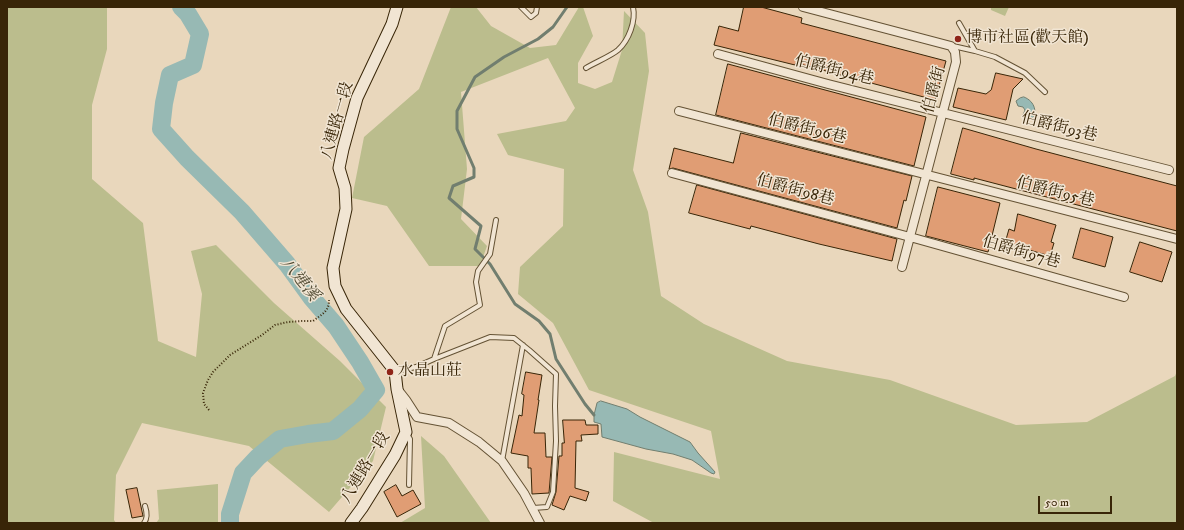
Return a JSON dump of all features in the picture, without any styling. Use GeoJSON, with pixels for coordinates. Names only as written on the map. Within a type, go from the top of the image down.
{"type":"FeatureCollection","features":[{"type":"Feature","properties":{"kind":"street","name":"八連路一段"},"geometry":{"type":"LineString","coordinates":[[351,523],[395,455],[406,432],[397,389],[395,371],[346,309],[335,286],[333,268],[346,209],[344,188],[339,168],[343,149],[357,98],[392,24],[397,7]]}},
{"type":"Feature","properties":{"kind":"street","name":"伯爵街"},"geometry":{"type":"LineString","coordinates":[[803,7],[951,46],[955,52],[956,62],[902,267]]}},
{"type":"Feature","properties":{"kind":"street","name":"伯爵街94巷"},"geometry":{"type":"LineString","coordinates":[[718,54],[828,84],[943,112]]}},
{"type":"Feature","properties":{"kind":"street","name":"伯爵街96巷"},"geometry":{"type":"LineString","coordinates":[[679,111],[927,175]]}},
{"type":"Feature","properties":{"kind":"street","name":"伯爵街93巷"},"geometry":{"type":"LineString","coordinates":[[943,112],[1169,170]]}},
{"type":"Feature","properties":{"kind":"street","name":"伯爵街98巷"},"geometry":{"type":"LineString","coordinates":[[672,173],[910,237]]}},
{"type":"Feature","properties":{"kind":"street","name":"伯爵街95巷"},"geometry":{"type":"LineString","coordinates":[[927,175],[1177,239]]}},
{"type":"Feature","properties":{"kind":"street","name":"伯爵街97巷"},"geometry":{"type":"LineString","coordinates":[[910,237],[1124,297]]}},
{"type":"Feature","properties":{"kind":"street"},"geometry":{"type":"LineString","coordinates":[[397,389],[417,417],[449,423],[479,442],[502,461],[524,493],[539,523]]}},
{"type":"Feature","properties":{"kind":"lane"},"geometry":{"type":"LineString","coordinates":[[521,7],[531,17],[536,13],[537,7]]}},
{"type":"Feature","properties":{"kind":"lane"},"geometry":{"type":"LineString","coordinates":[[586,68],[618,50],[626,40],[632,27],[634,7]]}},
{"type":"Feature","properties":{"kind":"lane"},"geometry":{"type":"LineString","coordinates":[[959,23],[975,51]]}},
{"type":"Feature","properties":{"kind":"lane"},"geometry":{"type":"LineString","coordinates":[[951,46],[995,57],[1024,73],[1045,92]]}},
{"type":"Feature","properties":{"kind":"lane"},"geometry":{"type":"LineString","coordinates":[[434,359],[445,326],[480,305],[476,282],[478,272],[490,254],[496,220]]}},
{"type":"Feature","properties":{"kind":"lane"},"geometry":{"type":"LineString","coordinates":[[395,371],[416,367],[490,337],[514,338],[556,374],[556,441],[553,492],[546,507],[532,508]]}},
{"type":"Feature","properties":{"kind":"lane"},"geometry":{"type":"LineString","coordinates":[[502,461],[522,345]]}},
{"type":"Feature","properties":{"kind":"lane"},"geometry":{"type":"LineString","coordinates":[[406,432],[410,439],[409,485]]}},
{"type":"Feature","properties":{"kind":"lane"},"geometry":{"type":"LineString","coordinates":[[144,523],[146,522],[147,513],[145,506]]}},
{"type":"Feature","properties":{"kind":"path"},"geometry":{"type":"LineString","coordinates":[[209,410],[204,404],[203,393],[213,372],[230,355],[262,335],[274,325],[295,321],[313,321],[328,310]]}},
{"type":"Feature","properties":{"kind":"green space"},"geometry":{"type":"Polygon","coordinates":[[[7,7],[107,7],[107,49],[92,105],[92,179],[143,223],[158,341],[196,357],[202,294],[191,251],[216,245],[274,303],[340,361],[386,407],[373,461],[329,512],[249,446],[142,423],[116,475],[114,520],[116,523],[7,523],[7,7]]]}},
{"type":"Feature","properties":{"kind":"green space"},"geometry":{"type":"Polygon","coordinates":[[[451,7],[476,7],[491,26],[530,48],[556,45],[579,7],[583,7],[593,36],[578,63],[578,83],[595,89],[612,82],[622,50],[624,11],[645,33],[649,71],[633,170],[648,212],[661,296],[704,324],[787,361],[890,380],[1016,425],[1087,422],[1175,376],[1177,371],[1177,523],[654,523],[613,501],[614,452],[720,479],[711,431],[589,390],[553,323],[518,294],[520,267],[563,226],[564,169],[508,155],[497,134],[566,121],[575,108],[548,58],[461,92],[467,169],[461,219],[487,246],[480,266],[429,266],[387,206],[352,198],[364,137],[419,89],[451,7]]]}},
{"type":"Feature","properties":{"kind":"green space"},"geometry":{"type":"Polygon","coordinates":[[[991,7],[1009,7],[1005,16],[991,10],[991,7]]]}},
{"type":"Feature","properties":{"kind":"green space"},"geometry":{"type":"Polygon","coordinates":[[[421,436],[444,456],[491,523],[400,523],[425,508],[421,436]]]}},
{"type":"Feature","properties":{"kind":"green space"},"geometry":{"type":"Polygon","coordinates":[[[218,484],[218,523],[156,523],[159,519],[157,490],[218,484]]]}},
{"type":"Feature","properties":{"kind":"water"},"geometry":{"type":"Polygon","coordinates":[[[1024,97],[1033,104],[1035,112],[1032,119],[1024,119],[1023,115],[1025,110],[1023,107],[1018,106],[1016,101],[1024,97]]]}},
{"type":"Feature","properties":{"kind":"water"},"geometry":{"type":"Polygon","coordinates":[[[601,401],[627,409],[690,442],[715,472],[714,474],[692,460],[602,437],[601,424],[594,422],[597,403],[601,401]]]}},
{"type":"Feature","properties":{"kind":"building"},"geometry":{"type":"Polygon","coordinates":[[[744,7],[761,7],[802,18],[801,23],[946,61],[935,100],[796,63],[795,65],[714,45],[719,26],[738,31],[744,7]]]}},
{"type":"Feature","properties":{"kind":"building"},"geometry":{"type":"Polygon","coordinates":[[[728,64],[926,117],[914,166],[716,115],[728,64]]]}},
{"type":"Feature","properties":{"kind":"building"},"geometry":{"type":"Polygon","coordinates":[[[996,73],[1023,79],[1013,89],[1006,120],[953,107],[958,88],[986,94],[991,90],[996,73]]]}},
{"type":"Feature","properties":{"kind":"building"},"geometry":{"type":"Polygon","coordinates":[[[963,128],[1177,186],[1177,231],[974,178],[974,180],[951,174],[963,128]]]}},
{"type":"Feature","properties":{"kind":"building"},"geometry":{"type":"Polygon","coordinates":[[[741,133],[912,176],[897,228],[673,168],[669,169],[674,148],[733,163],[741,133]]]}},
{"type":"Feature","properties":{"kind":"building"},"geometry":{"type":"Polygon","coordinates":[[[697,185],[897,239],[892,261],[751,226],[750,229],[689,213],[697,185]]]}},
{"type":"Feature","properties":{"kind":"building"},"geometry":{"type":"Polygon","coordinates":[[[938,187],[1000,203],[988,252],[926,236],[938,187]]]}},
{"type":"Feature","properties":{"kind":"building"},"geometry":{"type":"Polygon","coordinates":[[[1018,214],[1056,225],[1051,242],[1054,243],[1050,256],[1005,243],[1009,229],[1014,231],[1018,214]]]}},
{"type":"Feature","properties":{"kind":"building"},"geometry":{"type":"Polygon","coordinates":[[[1081,228],[1113,237],[1105,267],[1073,258],[1081,228]]]}},
{"type":"Feature","properties":{"kind":"building"},"geometry":{"type":"Polygon","coordinates":[[[1140,242],[1172,252],[1162,282],[1130,272],[1140,242]]]}},
{"type":"Feature","properties":{"kind":"building"},"geometry":{"type":"Polygon","coordinates":[[[526,372],[542,375],[534,433],[545,433],[546,457],[552,457],[549,493],[532,494],[531,468],[528,468],[528,456],[511,453],[519,415],[522,416],[524,395],[522,394],[526,372]]]}},
{"type":"Feature","properties":{"kind":"building"},"geometry":{"type":"Polygon","coordinates":[[[563,420],[585,420],[586,425],[598,425],[598,434],[581,435],[582,441],[576,441],[575,488],[589,492],[586,501],[570,496],[564,510],[552,505],[556,492],[559,456],[562,456],[562,443],[564,443],[563,420]]]}},
{"type":"Feature","properties":{"kind":"building"},"geometry":{"type":"Polygon","coordinates":[[[396,485],[402,496],[413,490],[421,504],[397,517],[384,492],[396,485]]]}},
{"type":"Feature","properties":{"kind":"building"},"geometry":{"type":"Polygon","coordinates":[[[137,488],[143,516],[132,518],[126,490],[137,488]]]}},
{"type":"Feature","properties":{"kind":"waterway","name":"八連溪"},"geometry":{"type":"LineString","coordinates":[[181,7],[188,14],[200,34],[193,65],[170,75],[164,103],[161,129],[187,158],[242,212],[287,264],[311,297],[336,326],[360,362],[376,390],[360,409],[333,431],[280,439],[258,457],[243,473],[230,514],[230,523]]}},
{"type":"Feature","properties":{"kind":"waterway"},"geometry":{"type":"LineString","coordinates":[[567,7],[553,27],[538,39],[504,57],[475,77],[457,111],[457,129],[474,168],[474,177],[453,186],[449,198],[481,226],[475,249],[490,264],[515,304],[539,321],[550,334],[556,359],[585,404],[594,415]]}},
{"type":"Feature","properties":{"kind":"place","name":"博市社區(歡天館)"},"geometry":{"type":"Point","coordinates":[958,39]}},
{"type":"Feature","properties":{"kind":"place","name":"水晶山莊"},"geometry":{"type":"Point","coordinates":[390,372]}}]}
